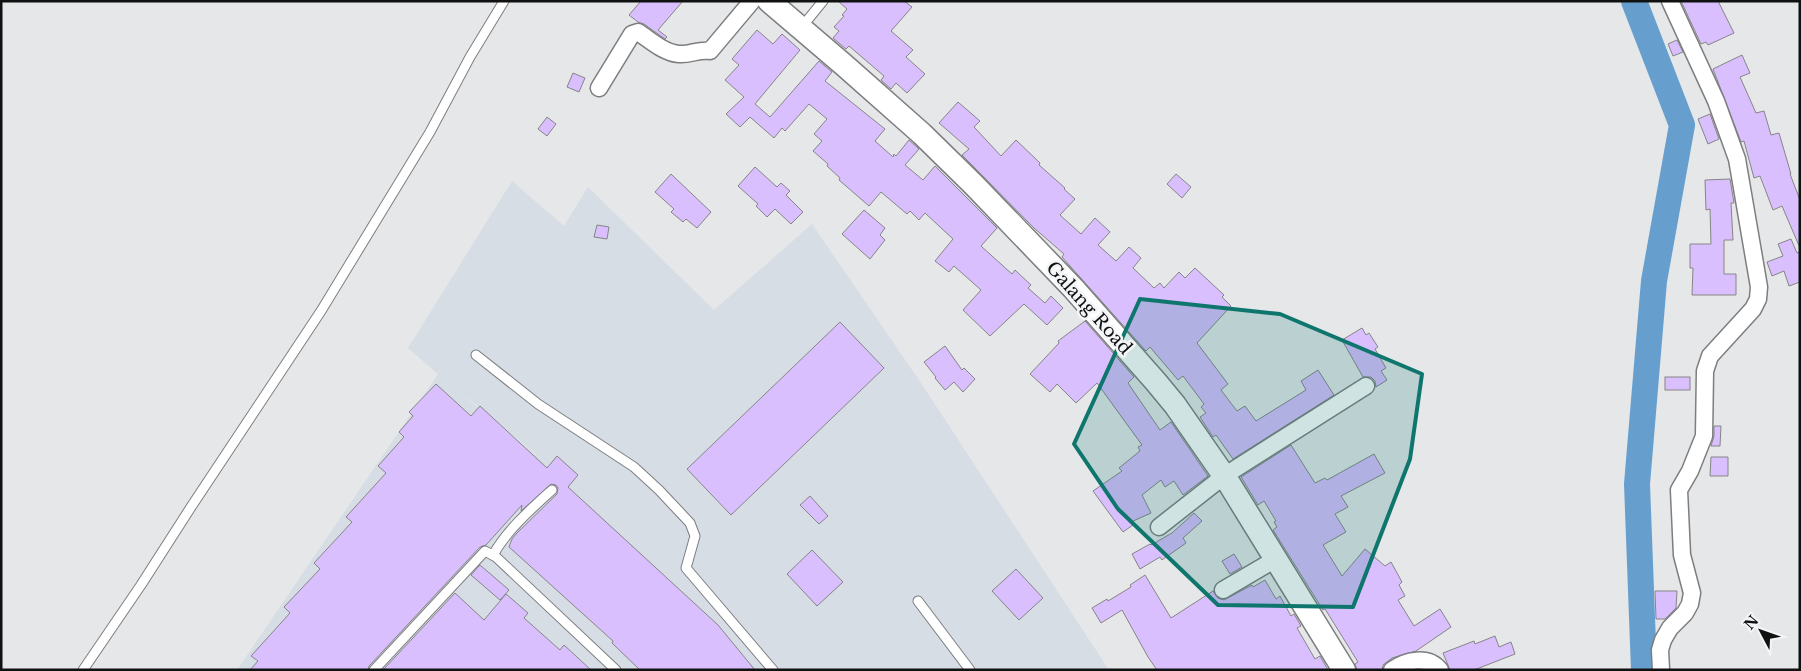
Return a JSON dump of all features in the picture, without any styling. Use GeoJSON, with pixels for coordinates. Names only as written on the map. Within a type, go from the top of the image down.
{"type":"FeatureCollection","features":[{"type":"Feature","properties":{"kind":"street"},"geometry":{"type":"LineString","coordinates":[[599,88],[632,34],[638,32],[666,51],[678,54],[703,50],[710,51],[752,1]]}},
{"type":"Feature","properties":{"kind":"street","name":"Galang Road"},"geometry":{"type":"LineString","coordinates":[[769,1],[922,134],[974,185],[1074,288],[1175,405],[1224,476],[1344,670]]}},
{"type":"Feature","properties":{"kind":"street"},"geometry":{"type":"LineString","coordinates":[[1661,670],[1660,650],[1663,640],[1670,628],[1685,613],[1690,604],[1692,593],[1682,555],[1679,490],[1690,471],[1704,436],[1705,371],[1710,356],[1753,309],[1758,299],[1759,287],[1736,159],[1716,101],[1670,1]]}},
{"type":"Feature","properties":{"kind":"street"},"geometry":{"type":"LineString","coordinates":[[1159,527],[1224,476],[1366,386]]}},
{"type":"Feature","properties":{"kind":"street"},"geometry":{"type":"LineString","coordinates":[[1223,590],[1276,558]]}},
{"type":"Feature","properties":{"kind":"street"},"geometry":{"type":"LineString","coordinates":[[1392,670],[1398,665],[1419,660],[1433,662],[1440,670]]}},
{"type":"Feature","properties":{"kind":"lane"},"geometry":{"type":"LineString","coordinates":[[83,670],[321,311],[426,139],[470,57],[504,1]]}},
{"type":"Feature","properties":{"kind":"lane"},"geometry":{"type":"LineString","coordinates":[[801,28],[824,1]]}},
{"type":"Feature","properties":{"kind":"lane"},"geometry":{"type":"LineString","coordinates":[[476,355],[538,404],[634,467],[676,507],[690,523],[695,536],[686,568],[773,670]]}},
{"type":"Feature","properties":{"kind":"lane"},"geometry":{"type":"LineString","coordinates":[[493,555],[498,545],[516,525],[552,490]]}},
{"type":"Feature","properties":{"kind":"lane"},"geometry":{"type":"LineString","coordinates":[[374,670],[485,551],[493,555],[616,670]]}},
{"type":"Feature","properties":{"kind":"lane"},"geometry":{"type":"LineString","coordinates":[[918,601],[970,670]]}},
{"type":"Feature","properties":{"kind":"highlighted area"},"geometry":{"type":"Polygon","coordinates":[[[1140,299],[1280,314],[1422,374],[1410,459],[1353,607],[1218,605],[1118,509],[1074,444],[1140,299]]]}},
{"type":"Feature","properties":{"kind":"shaded area"},"geometry":{"type":"Polygon","coordinates":[[[512,181],[564,226],[588,187],[714,310],[812,224],[921,383],[1109,670],[237,670],[438,374],[408,348],[512,181]],[[459,391],[493,421],[554,469],[459,391]]]}},
{"type":"Feature","properties":{"kind":"building"},"geometry":{"type":"Polygon","coordinates":[[[641,1],[683,1],[658,30],[667,37],[665,39],[629,15],[641,1]]]}},
{"type":"Feature","properties":{"kind":"building"},"geometry":{"type":"Polygon","coordinates":[[[838,1],[904,1],[912,7],[891,31],[913,50],[906,57],[925,74],[907,93],[896,83],[891,89],[881,80],[884,76],[849,46],[846,49],[833,38],[839,31],[834,27],[844,16],[842,15],[847,9],[838,1]]]}},
{"type":"Feature","properties":{"kind":"building"},"geometry":{"type":"Polygon","coordinates":[[[1681,1],[1718,1],[1734,33],[1708,45],[1706,42],[1701,44],[1681,1]]]}},
{"type":"Feature","properties":{"kind":"building"},"geometry":{"type":"Polygon","coordinates":[[[757,30],[773,44],[782,34],[800,50],[755,104],[770,117],[819,61],[832,72],[825,81],[885,129],[875,141],[893,157],[909,140],[919,149],[905,165],[923,180],[935,166],[997,228],[981,246],[1012,274],[1015,270],[1031,285],[1028,288],[1045,303],[1051,296],[1063,308],[1047,325],[1024,304],[990,336],[963,310],[981,290],[954,266],[949,272],[935,261],[953,239],[925,213],[919,220],[910,211],[907,214],[881,192],[869,206],[839,180],[840,178],[827,166],[828,164],[813,151],[822,141],[814,134],[827,119],[809,104],[785,131],[782,128],[774,138],[750,117],[740,127],[726,114],[744,97],[725,80],[739,65],[732,59],[757,30]]]}},
{"type":"Feature","properties":{"kind":"building"},"geometry":{"type":"Polygon","coordinates":[[[1677,40],[1683,52],[1673,56],[1668,44],[1677,40]]]}},
{"type":"Feature","properties":{"kind":"building"},"geometry":{"type":"Polygon","coordinates":[[[1742,55],[1750,73],[1740,77],[1756,113],[1764,111],[1771,135],[1779,133],[1790,174],[1800,200],[1800,248],[1782,206],[1773,210],[1760,176],[1754,178],[1744,141],[1741,142],[1713,69],[1742,55]]]}},
{"type":"Feature","properties":{"kind":"building"},"geometry":{"type":"Polygon","coordinates":[[[573,73],[585,78],[579,92],[567,87],[573,73]]]}},
{"type":"Feature","properties":{"kind":"building"},"geometry":{"type":"Polygon","coordinates":[[[958,102],[980,121],[974,127],[1001,156],[1016,140],[1040,163],[1039,165],[1065,188],[1075,199],[1060,215],[1081,234],[1095,218],[1110,232],[1098,245],[1116,261],[1129,247],[1141,258],[1133,268],[1154,288],[1160,283],[1164,288],[1179,272],[1185,278],[1195,268],[1224,295],[1222,297],[1231,306],[1197,343],[1228,384],[1221,390],[1237,411],[1245,406],[1256,421],[1306,390],[1301,381],[1318,370],[1334,395],[1233,459],[1216,435],[1213,437],[1200,417],[1206,413],[1201,407],[1204,404],[1183,376],[1178,380],[1150,347],[1146,351],[1062,257],[1064,254],[1034,228],[962,155],[969,149],[939,123],[958,102]]]}},
{"type":"Feature","properties":{"kind":"building"},"geometry":{"type":"Polygon","coordinates":[[[1710,114],[1719,139],[1708,144],[1698,119],[1710,114]]]}},
{"type":"Feature","properties":{"kind":"building"},"geometry":{"type":"Polygon","coordinates":[[[547,117],[556,124],[547,136],[538,129],[547,117]]]}},
{"type":"Feature","properties":{"kind":"building"},"geometry":{"type":"Polygon","coordinates":[[[755,167],[777,187],[781,183],[790,191],[786,195],[803,212],[791,224],[775,209],[767,217],[756,206],[758,204],[738,186],[755,167]]]}},
{"type":"Feature","properties":{"kind":"building"},"geometry":{"type":"Polygon","coordinates":[[[671,174],[711,212],[697,228],[686,219],[683,222],[671,212],[674,209],[655,192],[671,174]]]}},
{"type":"Feature","properties":{"kind":"building"},"geometry":{"type":"Polygon","coordinates":[[[1176,174],[1191,187],[1182,198],[1167,184],[1176,174]]]}},
{"type":"Feature","properties":{"kind":"building"},"geometry":{"type":"Polygon","coordinates":[[[1730,179],[1734,203],[1731,203],[1733,240],[1724,240],[1724,274],[1736,274],[1736,295],[1692,295],[1693,268],[1690,268],[1690,244],[1711,244],[1710,209],[1706,210],[1705,180],[1730,179]]]}},
{"type":"Feature","properties":{"kind":"building"},"geometry":{"type":"Polygon","coordinates":[[[864,210],[885,228],[880,235],[885,240],[870,259],[842,234],[864,210]]]}},
{"type":"Feature","properties":{"kind":"building"},"geometry":{"type":"Polygon","coordinates":[[[597,225],[609,227],[607,239],[594,237],[597,225]]]}},
{"type":"Feature","properties":{"kind":"building"},"geometry":{"type":"Polygon","coordinates":[[[1791,239],[1797,253],[1800,252],[1800,282],[1789,286],[1784,271],[1772,276],[1767,262],[1783,256],[1778,244],[1791,239]]]}},
{"type":"Feature","properties":{"kind":"building"},"geometry":{"type":"Polygon","coordinates":[[[1085,321],[1134,377],[1128,383],[1160,430],[1171,422],[1208,476],[1183,495],[1174,481],[1165,487],[1161,480],[1142,495],[1151,513],[1131,522],[1133,525],[1123,532],[1093,491],[1122,471],[1119,468],[1140,451],[1138,447],[1142,445],[1097,383],[1076,403],[1057,384],[1050,392],[1030,374],[1059,343],[1058,341],[1085,321]]]}},
{"type":"Feature","properties":{"kind":"building"},"geometry":{"type":"Polygon","coordinates":[[[840,322],[884,368],[731,515],[687,469],[840,322]]]}},
{"type":"Feature","properties":{"kind":"building"},"geometry":{"type":"Polygon","coordinates":[[[1362,328],[1366,335],[1369,333],[1378,347],[1375,349],[1386,368],[1381,371],[1387,380],[1376,387],[1375,381],[1371,377],[1363,377],[1342,340],[1362,328]]]}},
{"type":"Feature","properties":{"kind":"building"},"geometry":{"type":"Polygon","coordinates":[[[945,346],[962,370],[964,368],[975,379],[963,392],[954,382],[945,390],[924,362],[945,346]]]}},
{"type":"Feature","properties":{"kind":"building"},"geometry":{"type":"Polygon","coordinates":[[[1665,377],[1690,377],[1690,390],[1665,390],[1665,377]]]}},
{"type":"Feature","properties":{"kind":"building"},"geometry":{"type":"Polygon","coordinates":[[[436,384],[471,416],[480,406],[547,468],[557,456],[578,475],[568,487],[718,625],[755,670],[640,670],[612,643],[613,641],[509,547],[517,533],[557,494],[558,488],[556,485],[551,484],[521,511],[522,505],[486,545],[480,547],[369,666],[368,670],[250,670],[258,661],[251,656],[290,613],[284,607],[320,569],[314,563],[352,522],[346,517],[386,473],[378,466],[404,437],[399,432],[413,416],[409,412],[436,384]]]}},
{"type":"Feature","properties":{"kind":"building"},"geometry":{"type":"Polygon","coordinates":[[[1714,426],[1721,426],[1720,446],[1711,446],[1714,426]]]}},
{"type":"Feature","properties":{"kind":"building"},"geometry":{"type":"Polygon","coordinates":[[[1291,445],[1315,483],[1325,478],[1327,480],[1374,454],[1385,473],[1341,496],[1348,507],[1335,514],[1346,532],[1323,545],[1342,576],[1365,549],[1385,566],[1391,562],[1402,582],[1399,585],[1405,596],[1398,600],[1414,626],[1440,609],[1451,627],[1416,651],[1392,658],[1383,665],[1382,670],[1357,670],[1355,664],[1358,662],[1273,530],[1277,527],[1274,522],[1276,521],[1264,501],[1258,505],[1241,477],[1291,445]]]}},
{"type":"Feature","properties":{"kind":"building"},"geometry":{"type":"Polygon","coordinates":[[[1711,457],[1728,457],[1728,476],[1710,476],[1711,457]]]}},
{"type":"Feature","properties":{"kind":"building"},"geometry":{"type":"Polygon","coordinates":[[[810,496],[828,516],[819,524],[800,505],[810,496]]]}},
{"type":"Feature","properties":{"kind":"building"},"geometry":{"type":"Polygon","coordinates":[[[1194,513],[1202,521],[1183,538],[1186,543],[1162,560],[1160,557],[1140,569],[1132,554],[1172,533],[1194,513]]]}},
{"type":"Feature","properties":{"kind":"building"},"geometry":{"type":"Polygon","coordinates":[[[812,550],[843,582],[817,606],[787,574],[812,550]]]}},
{"type":"Feature","properties":{"kind":"building"},"geometry":{"type":"Polygon","coordinates":[[[1234,554],[1242,567],[1230,574],[1222,561],[1234,554]]]}},
{"type":"Feature","properties":{"kind":"building"},"geometry":{"type":"Polygon","coordinates":[[[480,565],[509,590],[500,600],[471,575],[480,565]]]}},
{"type":"Feature","properties":{"kind":"building"},"geometry":{"type":"Polygon","coordinates":[[[1016,569],[1043,598],[1019,620],[992,591],[1016,569]]]}},
{"type":"Feature","properties":{"kind":"building"},"geometry":{"type":"Polygon","coordinates":[[[1145,575],[1171,618],[1213,591],[1218,598],[1224,600],[1265,580],[1276,599],[1280,596],[1291,616],[1294,614],[1301,626],[1297,628],[1315,659],[1320,656],[1328,670],[1157,670],[1122,610],[1101,623],[1092,608],[1131,587],[1130,585],[1145,575]]]}},
{"type":"Feature","properties":{"kind":"building"},"geometry":{"type":"Polygon","coordinates":[[[1655,591],[1677,591],[1676,608],[1665,619],[1656,619],[1655,591]]]}},
{"type":"Feature","properties":{"kind":"building"},"geometry":{"type":"Polygon","coordinates":[[[455,593],[484,620],[506,594],[528,613],[524,618],[560,650],[564,645],[591,670],[383,670],[455,593]]]}},
{"type":"Feature","properties":{"kind":"building"},"geometry":{"type":"Polygon","coordinates":[[[1495,636],[1499,647],[1511,642],[1515,654],[1474,670],[1450,670],[1443,653],[1474,641],[1475,644],[1495,636]]]}},
{"type":"Feature","properties":{"kind":"waterway"},"geometry":{"type":"LineString","coordinates":[[1634,1],[1682,125],[1654,281],[1637,484],[1644,670]]}}]}
